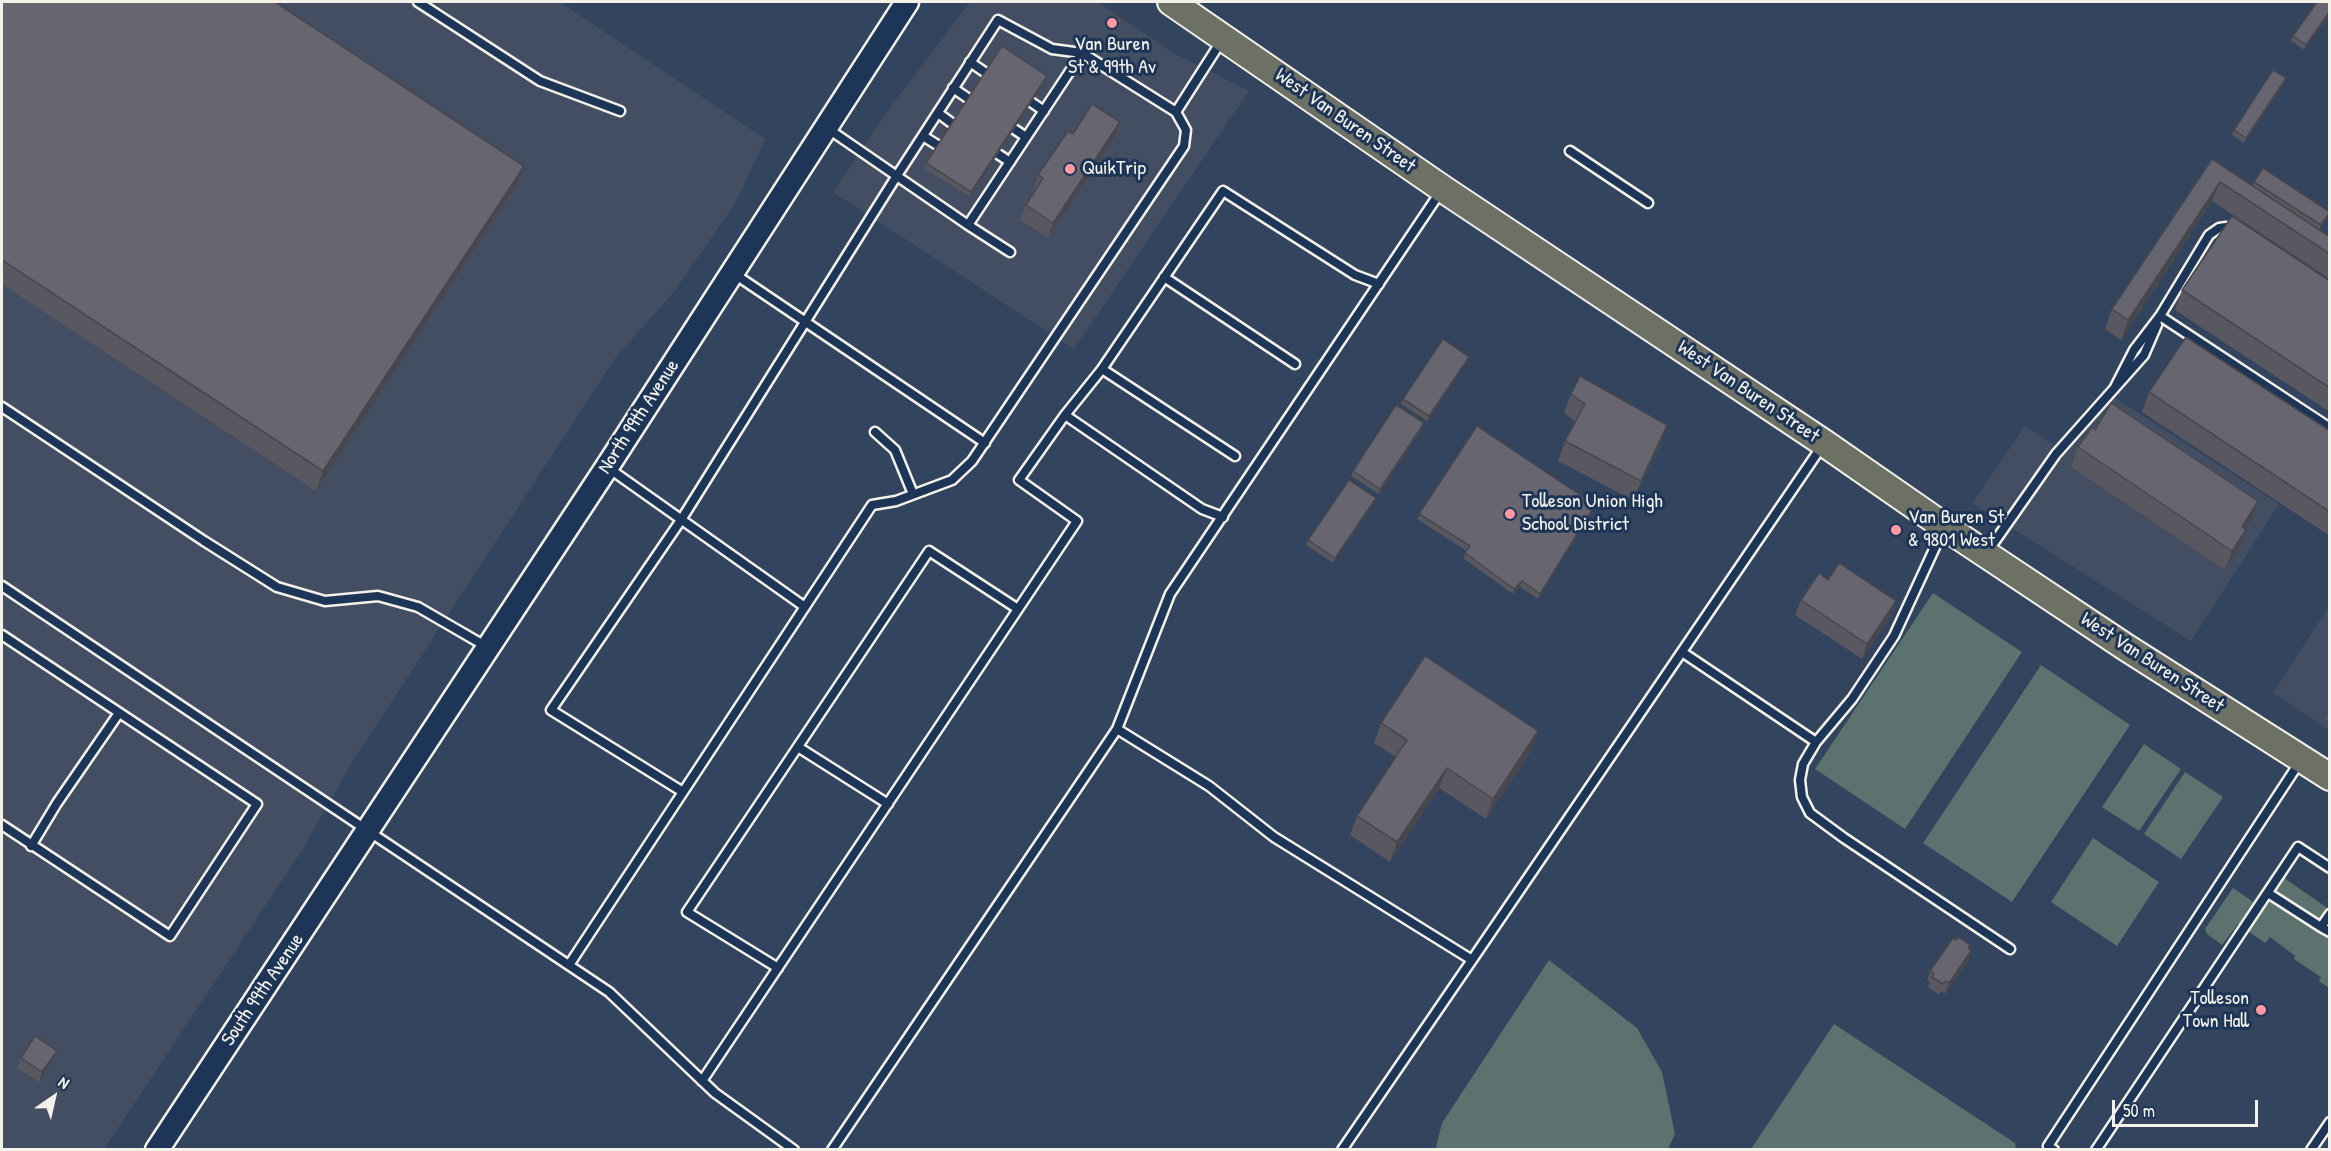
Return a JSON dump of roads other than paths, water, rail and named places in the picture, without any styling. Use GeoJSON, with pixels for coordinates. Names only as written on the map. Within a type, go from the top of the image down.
{"type":"FeatureCollection","features":[{"type":"Feature","properties":{"kind":"main road","name":"North 99th Avenue"},"geometry":{"type":"LineString","coordinates":[[369,830],[907,2]]}},
{"type":"Feature","properties":{"kind":"main road","name":"West Van Buren Street"},"geometry":{"type":"LineString","coordinates":[[1171,2],[1443,189],[1824,443],[1945,527],[2127,648],[2330,777]]}},
{"type":"Feature","properties":{"kind":"main road","name":"South 99th Avenue"},"geometry":{"type":"LineString","coordinates":[[157,1149],[369,830]]}},
{"type":"Feature","properties":{"kind":"lane"},"geometry":{"type":"LineString","coordinates":[[418,2],[540,81],[620,111]]}},
{"type":"Feature","properties":{"kind":"lane"},"geometry":{"type":"LineString","coordinates":[[569,965],[873,505],[896,501],[952,480],[972,461],[1184,146],[1186,130],[1176,112],[1082,53],[1052,49],[998,20],[896,177],[681,520],[551,710],[683,792]]}},
{"type":"Feature","properties":{"kind":"lane"},"geometry":{"type":"LineString","coordinates":[[1176,112],[1224,37]]}},
{"type":"Feature","properties":{"kind":"lane"},"geometry":{"type":"LineString","coordinates":[[968,225],[993,181],[1010,162],[1082,53]]}},
{"type":"Feature","properties":{"kind":"lane"},"geometry":{"type":"LineString","coordinates":[[970,62],[986,73]]}},
{"type":"Feature","properties":{"kind":"lane"},"geometry":{"type":"LineString","coordinates":[[953,88],[969,99]]}},
{"type":"Feature","properties":{"kind":"lane"},"geometry":{"type":"LineString","coordinates":[[1031,102],[1044,111]]}},
{"type":"Feature","properties":{"kind":"lane"},"geometry":{"type":"LineString","coordinates":[[938,113],[953,124]]}},
{"type":"Feature","properties":{"kind":"lane"},"geometry":{"type":"LineString","coordinates":[[826,128],[1010,252]]}},
{"type":"Feature","properties":{"kind":"lane"},"geometry":{"type":"LineString","coordinates":[[1014,129],[1026,137]]}},
{"type":"Feature","properties":{"kind":"lane"},"geometry":{"type":"LineString","coordinates":[[923,136],[939,146]]}},
{"type":"Feature","properties":{"kind":"lane"},"geometry":{"type":"LineString","coordinates":[[1570,151],[1648,203]]}},
{"type":"Feature","properties":{"kind":"lane"},"geometry":{"type":"LineString","coordinates":[[998,154],[1010,162]]}},
{"type":"Feature","properties":{"kind":"lane"},"geometry":{"type":"LineString","coordinates":[[832,1149],[1117,729],[1170,594],[1443,189]]}},
{"type":"Feature","properties":{"kind":"lane"},"geometry":{"type":"LineString","coordinates":[[702,1081],[1077,521],[1019,480],[1065,415],[1102,369],[1223,191],[1355,275],[1379,284]]}},
{"type":"Feature","properties":{"kind":"lane"},"geometry":{"type":"LineString","coordinates":[[1986,554],[2056,454],[2144,355],[2160,316],[2213,230],[2226,227],[2242,237]]}},
{"type":"Feature","properties":{"kind":"lane"},"geometry":{"type":"LineString","coordinates":[[732,273],[985,442]]}},
{"type":"Feature","properties":{"kind":"lane"},"geometry":{"type":"LineString","coordinates":[[1164,276],[1295,364]]}},
{"type":"Feature","properties":{"kind":"lane"},"geometry":{"type":"LineString","coordinates":[[2160,316],[2330,428]]}},
{"type":"Feature","properties":{"kind":"lane"},"geometry":{"type":"LineString","coordinates":[[1102,369],[1235,456]]}},
{"type":"Feature","properties":{"kind":"lane"},"geometry":{"type":"LineString","coordinates":[[2,407],[204,541],[278,587],[325,601],[378,596],[418,607],[488,648]]}},
{"type":"Feature","properties":{"kind":"lane"},"geometry":{"type":"LineString","coordinates":[[1065,415],[1203,509],[1223,517]]}},
{"type":"Feature","properties":{"kind":"lane"},"geometry":{"type":"LineString","coordinates":[[875,432],[895,450],[913,495]]}},
{"type":"Feature","properties":{"kind":"lane"},"geometry":{"type":"LineString","coordinates":[[1341,1149],[1824,443]]}},
{"type":"Feature","properties":{"kind":"lane"},"geometry":{"type":"LineString","coordinates":[[607,467],[805,608]]}},
{"type":"Feature","properties":{"kind":"lane"},"geometry":{"type":"LineString","coordinates":[[1945,527],[1894,636],[1852,699],[1816,742],[1803,764],[1800,780],[1802,797],[1810,813],[1844,838],[2010,949]]}},
{"type":"Feature","properties":{"kind":"lane"},"geometry":{"type":"LineString","coordinates":[[778,968],[687,912],[929,551],[1018,609]]}},
{"type":"Feature","properties":{"kind":"lane"},"geometry":{"type":"LineString","coordinates":[[2,586],[609,992],[702,1081],[737,1111],[794,1149]]}},
{"type":"Feature","properties":{"kind":"lane"},"geometry":{"type":"LineString","coordinates":[[2,635],[257,804],[170,936],[2,825]]}},
{"type":"Feature","properties":{"kind":"lane"},"geometry":{"type":"LineString","coordinates":[[1682,652],[1816,742]]}},
{"type":"Feature","properties":{"kind":"lane"},"geometry":{"type":"LineString","coordinates":[[32,846],[57,803],[119,713]]}},
{"type":"Feature","properties":{"kind":"lane"},"geometry":{"type":"LineString","coordinates":[[1117,729],[1209,786],[1274,837],[1472,960]]}},
{"type":"Feature","properties":{"kind":"lane"},"geometry":{"type":"LineString","coordinates":[[798,747],[888,804]]}},
{"type":"Feature","properties":{"kind":"lane"},"geometry":{"type":"LineString","coordinates":[[2054,1149],[2048,1146],[2301,759]]}},
{"type":"Feature","properties":{"kind":"lane"},"geometry":{"type":"LineString","coordinates":[[2096,1149],[2298,847],[2330,868]]}},
{"type":"Feature","properties":{"kind":"lane"},"geometry":{"type":"LineString","coordinates":[[2268,893],[2330,932]]}},
{"type":"Feature","properties":{"kind":"lane"},"geometry":{"type":"LineString","coordinates":[[2321,927],[2330,914]]}},
{"type":"Feature","properties":{"kind":"lane"},"geometry":{"type":"LineString","coordinates":[[2311,1149],[2330,1122]]}},
{"type":"Feature","properties":{"kind":"place","name":"Van Buren St & 99th Av"},"geometry":{"type":"Point","coordinates":[1112,23]}},
{"type":"Feature","properties":{"kind":"place","name":"QuikTrip"},"geometry":{"type":"Point","coordinates":[1070,169]}},
{"type":"Feature","properties":{"kind":"place","name":"Tolleson Union High School District"},"geometry":{"type":"Point","coordinates":[1510,514]}},
{"type":"Feature","properties":{"kind":"place","name":"Van Buren St & 9801 West"},"geometry":{"type":"Point","coordinates":[1896,530]}},
{"type":"Feature","properties":{"kind":"place","name":"Tolleson Town Hall"},"geometry":{"type":"Point","coordinates":[2261,1010]}}]}
